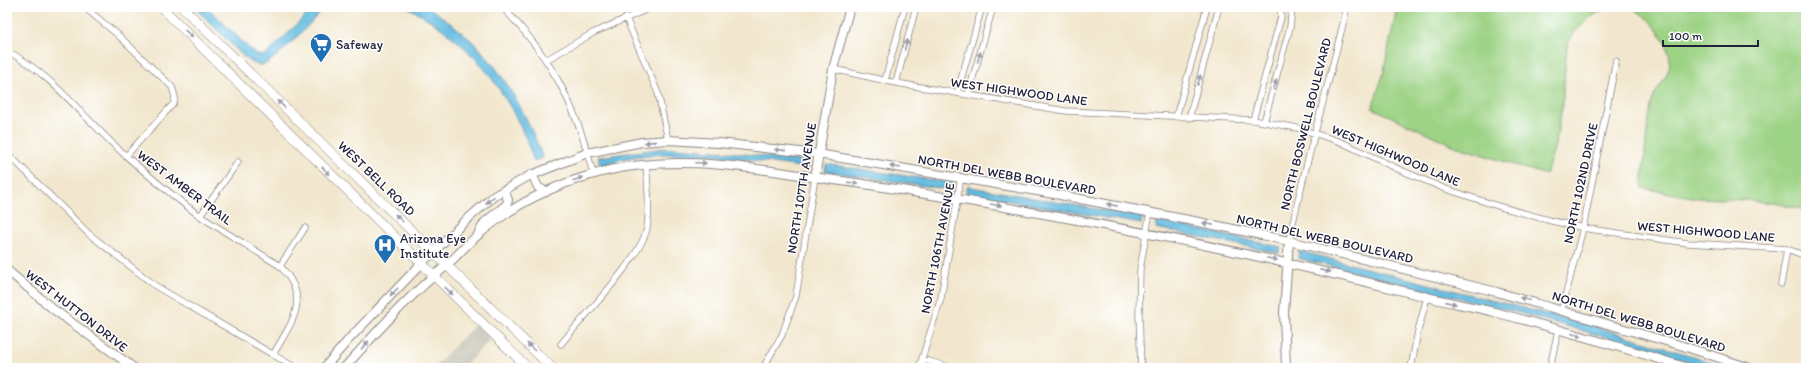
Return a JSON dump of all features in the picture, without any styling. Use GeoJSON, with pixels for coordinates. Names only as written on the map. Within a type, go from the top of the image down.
{"type":"FeatureCollection","features":[{"type":"Feature","properties":{"kind":"main road"},"geometry":{"type":"LineString","coordinates":[[161,7],[528,368]]}},
{"type":"Feature","properties":{"kind":"main road","name":"WEST BELL ROAD"},"geometry":{"type":"LineString","coordinates":[[182,7],[552,368]]}},
{"type":"Feature","properties":{"kind":"main road"},"geometry":{"type":"LineString","coordinates":[[299,143],[310,131]]}},
{"type":"Feature","properties":{"kind":"street"},"geometry":{"type":"LineString","coordinates":[[84,7],[117,34],[172,87],[175,96],[174,103],[126,156]]}},
{"type":"Feature","properties":{"kind":"street"},"geometry":{"type":"LineString","coordinates":[[502,7],[546,60],[558,80],[581,129],[593,174]]}},
{"type":"Feature","properties":{"kind":"street"},"geometry":{"type":"LineString","coordinates":[[546,60],[593,33],[652,7]]}},
{"type":"Feature","properties":{"kind":"street","name":"NORTH 107TH AVENUE"},"geometry":{"type":"LineString","coordinates":[[763,368],[782,335],[796,296],[833,69],[850,7]]}},
{"type":"Feature","properties":{"kind":"street"},"geometry":{"type":"LineString","coordinates":[[886,80],[905,7]]}},
{"type":"Feature","properties":{"kind":"street"},"geometry":{"type":"LineString","coordinates":[[896,83],[916,7]]}},
{"type":"Feature","properties":{"kind":"street"},"geometry":{"type":"LineString","coordinates":[[957,94],[982,7]]}},
{"type":"Feature","properties":{"kind":"street"},"geometry":{"type":"LineString","coordinates":[[968,95],[993,7]]}},
{"type":"Feature","properties":{"kind":"street"},"geometry":{"type":"LineString","coordinates":[[1176,117],[1207,7]]}},
{"type":"Feature","properties":{"kind":"street"},"geometry":{"type":"LineString","coordinates":[[1189,118],[1219,7]]}},
{"type":"Feature","properties":{"kind":"street"},"geometry":{"type":"LineString","coordinates":[[1253,120],[1282,17],[1280,7]]}},
{"type":"Feature","properties":{"kind":"street"},"geometry":{"type":"LineString","coordinates":[[1264,122],[1290,27],[1292,7]]}},
{"type":"Feature","properties":{"kind":"street","name":"NORTH BOSWELL BOULEVARD"},"geometry":{"type":"LineString","coordinates":[[1286,368],[1284,313],[1289,241],[1304,173],[1333,68],[1347,7]]}},
{"type":"Feature","properties":{"kind":"street"},"geometry":{"type":"LineString","coordinates":[[626,18],[658,93],[668,140]]}},
{"type":"Feature","properties":{"kind":"street","name":"WEST AMBER TRAIL"},"geometry":{"type":"LineString","coordinates":[[7,51],[35,70],[60,91],[126,156],[200,216],[280,266],[289,276],[295,286],[297,309],[295,317],[273,355]]}},
{"type":"Feature","properties":{"kind":"street","name":"NORTH 102ND DRIVE"},"geometry":{"type":"LineString","coordinates":[[1562,309],[1583,228],[1616,61]]}},
{"type":"Feature","properties":{"kind":"street","name":"WEST HIGHWOOD LANE"},"geometry":{"type":"LineString","coordinates":[[833,69],[896,83],[957,94],[1066,111],[1253,120],[1264,122],[1315,132],[1453,191],[1517,212],[1583,228],[1688,243],[1787,249],[1806,256]]}},
{"type":"Feature","properties":{"kind":"street","name":"NORTH DEL WEBB BOULEVARD"},"geometry":{"type":"LineString","coordinates":[[324,368],[350,338],[421,264],[463,223],[494,196],[532,174],[588,153],[642,142],[668,140],[718,143],[818,154],[961,177],[1150,212],[1289,241],[1431,275],[1562,309],[1750,368]]}},
{"type":"Feature","properties":{"kind":"street"},"geometry":{"type":"LineString","coordinates":[[7,153],[90,234],[157,287],[296,368]]}},
{"type":"Feature","properties":{"kind":"street"},"geometry":{"type":"LineString","coordinates":[[200,216],[238,162]]}},
{"type":"Feature","properties":{"kind":"street"},"geometry":{"type":"LineString","coordinates":[[344,368],[398,309],[433,275],[447,264],[476,236],[518,206],[546,192],[593,174],[646,164],[679,162],[713,164],[815,177],[957,198],[1147,232],[1287,262],[1491,312],[1688,368]]}},
{"type":"Feature","properties":{"kind":"street"},"geometry":{"type":"LineString","coordinates":[[561,344],[637,251],[647,229],[648,201],[646,164]]}},
{"type":"Feature","properties":{"kind":"street"},"geometry":{"type":"LineString","coordinates":[[532,174],[538,187],[546,192]]}},
{"type":"Feature","properties":{"kind":"street","name":"NORTH 106TH AVENUE"},"geometry":{"type":"LineString","coordinates":[[919,368],[941,298],[961,177]]}},
{"type":"Feature","properties":{"kind":"street"},"geometry":{"type":"LineString","coordinates":[[476,236],[485,222],[507,204],[508,200],[504,190]]}},
{"type":"Feature","properties":{"kind":"street"},"geometry":{"type":"LineString","coordinates":[[1141,368],[1139,315],[1140,269],[1150,212]]}},
{"type":"Feature","properties":{"kind":"street"},"geometry":{"type":"LineString","coordinates":[[280,266],[305,228]]}},
{"type":"Feature","properties":{"kind":"street"},"geometry":{"type":"LineString","coordinates":[[1781,284],[1787,249]]}},
{"type":"Feature","properties":{"kind":"street","name":"WEST HUTTON DRIVE"},"geometry":{"type":"LineString","coordinates":[[7,270],[53,309],[134,368]]}},
{"type":"Feature","properties":{"kind":"street"},"geometry":{"type":"LineString","coordinates":[[1411,368],[1418,331],[1427,297]]}},
{"type":"Feature","properties":{"kind":"street"},"geometry":{"type":"LineString","coordinates":[[1550,368],[1558,330]]}},
{"type":"Feature","properties":{"kind":"street"},"geometry":{"type":"LineString","coordinates":[[922,359],[952,368]]}},
{"type":"Feature","properties":{"kind":"shaded area"},"geometry":{"type":"Polygon","coordinates":[[[476,324],[491,339],[462,368],[433,368],[476,324]]]}},
{"type":"Feature","properties":{"kind":"green space"},"geometry":{"type":"Polygon","coordinates":[[[1397,7],[1616,7],[1605,9],[1589,18],[1574,33],[1567,45],[1562,107],[1556,142],[1546,175],[1455,146],[1372,108],[1383,75],[1397,7]]]}},
{"type":"Feature","properties":{"kind":"green space"},"geometry":{"type":"Polygon","coordinates":[[[1627,7],[1806,7],[1806,210],[1773,203],[1697,198],[1642,188],[1646,137],[1652,101],[1667,73],[1670,60],[1668,50],[1658,31],[1643,15],[1627,7]]]}},
{"type":"Feature","properties":{"kind":"water"},"geometry":{"type":"Polygon","coordinates":[[[194,7],[207,7],[255,54],[263,56],[268,53],[314,7],[325,7],[284,50],[267,63],[258,65],[244,57],[194,7]]]}},
{"type":"Feature","properties":{"kind":"water"},"geometry":{"type":"Polygon","coordinates":[[[407,7],[426,7],[432,9],[466,35],[481,50],[506,83],[517,101],[543,158],[534,161],[525,136],[501,91],[470,53],[451,36],[407,7]]]}},
{"type":"Feature","properties":{"kind":"water"},"geometry":{"type":"Polygon","coordinates":[[[676,148],[738,153],[809,162],[808,168],[703,155],[676,154],[649,155],[624,159],[600,166],[598,157],[676,148]]]}},
{"type":"Feature","properties":{"kind":"water"},"geometry":{"type":"Polygon","coordinates":[[[826,164],[953,183],[952,190],[825,171],[826,164]]]}},
{"type":"Feature","properties":{"kind":"water"},"geometry":{"type":"Polygon","coordinates":[[[968,185],[971,187],[1142,217],[1141,224],[966,193],[968,185]]]}},
{"type":"Feature","properties":{"kind":"water"},"geometry":{"type":"Polygon","coordinates":[[[1157,221],[1281,247],[1279,253],[1156,228],[1157,221]]]}},
{"type":"Feature","properties":{"kind":"water"},"geometry":{"type":"Polygon","coordinates":[[[1299,251],[1597,327],[1727,368],[1709,368],[1655,351],[1520,313],[1298,258],[1299,251]]]}},
{"type":"Feature","properties":{"kind":"place","name":"Safeway"},"geometry":{"type":"Point","coordinates":[321,64]}},
{"type":"Feature","properties":{"kind":"place","name":"Arizona Eye Institute"},"geometry":{"type":"Point","coordinates":[385,264]}}]}
